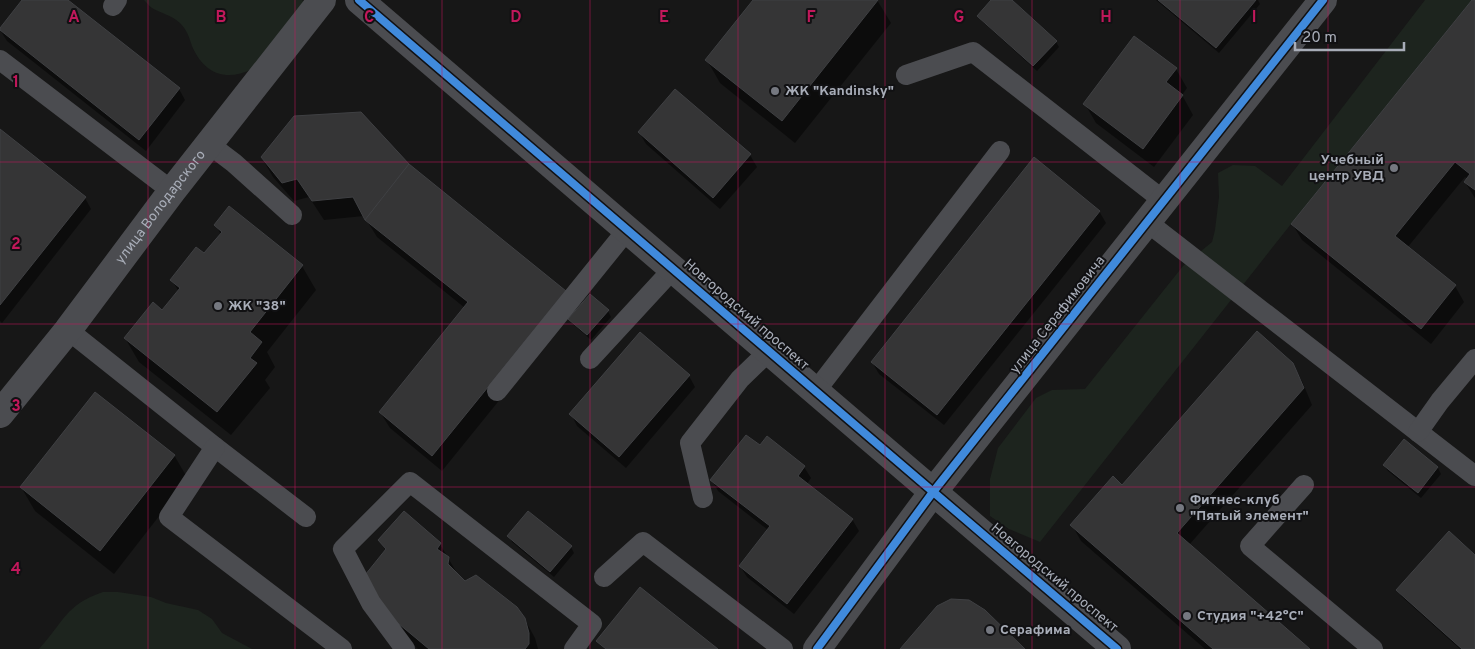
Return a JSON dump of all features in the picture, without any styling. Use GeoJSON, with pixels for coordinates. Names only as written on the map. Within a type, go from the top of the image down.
{"type":"FeatureCollection","features":[{"type":"Feature","properties":{"kind":"street","name":"улица Володарского"},"geometry":{"type":"LineString","coordinates":[[0,414],[68,330],[172,191],[322,0]]}},
{"type":"Feature","properties":{"kind":"street","name":"Новгородский проспект"},"geometry":{"type":"LineString","coordinates":[[359,0],[1117,649]]}},
{"type":"Feature","properties":{"kind":"street","name":"улица Серафимовича"},"geometry":{"type":"LineString","coordinates":[[817,649],[933,492],[1323,0]]}},
{"type":"Feature","properties":{"kind":"lane"},"geometry":{"type":"LineString","coordinates":[[906,75],[973,52],[1164,201]]}},
{"type":"Feature","properties":{"kind":"lane"},"geometry":{"type":"LineString","coordinates":[[0,60],[172,191]]}},
{"type":"Feature","properties":{"kind":"lane"},"geometry":{"type":"LineString","coordinates":[[209,144],[234,163],[292,215]]}},
{"type":"Feature","properties":{"kind":"lane"},"geometry":{"type":"LineString","coordinates":[[815,392],[1000,151]]}},
{"type":"Feature","properties":{"kind":"lane"},"geometry":{"type":"LineString","coordinates":[[1147,222],[1475,476]]}},
{"type":"Feature","properties":{"kind":"lane"},"geometry":{"type":"LineString","coordinates":[[497,391],[627,230]]}},
{"type":"Feature","properties":{"kind":"lane"},"geometry":{"type":"LineString","coordinates":[[590,359],[673,268]]}},
{"type":"Feature","properties":{"kind":"lane"},"geometry":{"type":"LineString","coordinates":[[68,330],[306,517]]}},
{"type":"Feature","properties":{"kind":"lane"},"geometry":{"type":"LineString","coordinates":[[703,498],[690,443],[740,379],[768,352]]}},
{"type":"Feature","properties":{"kind":"lane"},"geometry":{"type":"LineString","coordinates":[[1418,432],[1440,401],[1475,359]]}},
{"type":"Feature","properties":{"kind":"lane"},"geometry":{"type":"LineString","coordinates":[[215,447],[169,517],[342,649]]}},
{"type":"Feature","properties":{"kind":"lane"},"geometry":{"type":"LineString","coordinates":[[405,649],[371,603],[343,549],[410,482],[592,624],[574,649]]}},
{"type":"Feature","properties":{"kind":"lane"},"geometry":{"type":"LineString","coordinates":[[1304,485],[1250,546],[1373,649]]}},
{"type":"Feature","properties":{"kind":"lane"},"geometry":{"type":"LineString","coordinates":[[604,576],[643,542],[782,649]]}},
{"type":"Feature","properties":{"kind":"shaded area"},"geometry":{"type":"Polygon","coordinates":[[[144,0],[302,0],[304,2],[252,69],[233,75],[225,75],[209,69],[203,63],[197,56],[186,31],[180,23],[152,8],[144,0]]]}},
{"type":"Feature","properties":{"kind":"shaded area"},"geometry":{"type":"Polygon","coordinates":[[[1425,0],[1472,0],[1291,224],[1040,542],[1009,529],[990,516],[990,479],[998,448],[1036,398],[1052,390],[1085,389],[1183,266],[1212,242],[1219,197],[1218,173],[1233,165],[1255,166],[1282,186],[1425,0]]]}},
{"type":"Feature","properties":{"kind":"shaded area"},"geometry":{"type":"Polygon","coordinates":[[[103,592],[118,592],[151,597],[166,603],[198,610],[212,619],[222,633],[252,649],[39,649],[66,615],[80,603],[103,592]]]}},
{"type":"Feature","properties":{"kind":"building"},"geometry":{"type":"Polygon","coordinates":[[[22,0],[68,0],[180,88],[139,140],[0,30],[22,0]]]}},
{"type":"Feature","properties":{"kind":"building","name":"ЖК \"Kandinsky\""},"geometry":{"type":"Polygon","coordinates":[[[753,0],[878,0],[782,121],[705,60],[753,0]]]}},
{"type":"Feature","properties":{"kind":"building"},"geometry":{"type":"Polygon","coordinates":[[[991,0],[1012,0],[1057,41],[1033,66],[977,16],[991,0]]]}},
{"type":"Feature","properties":{"kind":"building"},"geometry":{"type":"Polygon","coordinates":[[[1158,0],[1256,0],[1216,48],[1158,0]]]}},
{"type":"Feature","properties":{"kind":"building","name":"Учебный центр УВД"},"geometry":{"type":"Polygon","coordinates":[[[1472,0],[1475,0],[1475,190],[1464,182],[1470,174],[1455,162],[1395,236],[1456,285],[1421,329],[1291,224],[1472,0]]]}},
{"type":"Feature","properties":{"kind":"building"},"geometry":{"type":"Polygon","coordinates":[[[1134,36],[1177,68],[1166,82],[1183,95],[1143,149],[1083,104],[1134,36]]]}},
{"type":"Feature","properties":{"kind":"building"},"geometry":{"type":"Polygon","coordinates":[[[675,89],[751,154],[713,198],[638,132],[675,89]]]}},
{"type":"Feature","properties":{"kind":"building"},"geometry":{"type":"Polygon","coordinates":[[[361,112],[409,164],[365,220],[353,197],[312,201],[297,179],[282,183],[261,157],[294,116],[361,112]]]}},
{"type":"Feature","properties":{"kind":"building"},"geometry":{"type":"Polygon","coordinates":[[[0,129],[86,197],[0,305],[0,129]]]}},
{"type":"Feature","properties":{"kind":"building"},"geometry":{"type":"Polygon","coordinates":[[[1034,157],[1100,211],[937,415],[871,362],[1034,157]]]}},
{"type":"Feature","properties":{"kind":"building"},"geometry":{"type":"Polygon","coordinates":[[[409,164],[566,291],[432,456],[379,412],[468,302],[365,220],[409,164]]]}},
{"type":"Feature","properties":{"kind":"building","name":"ЖК \"38\""},"geometry":{"type":"Polygon","coordinates":[[[229,206],[303,265],[250,332],[262,342],[250,358],[257,363],[217,412],[124,338],[153,302],[162,310],[180,288],[170,280],[196,247],[204,253],[222,232],[214,225],[229,206]]]}},
{"type":"Feature","properties":{"kind":"building"},"geometry":{"type":"Polygon","coordinates":[[[590,294],[609,310],[587,335],[568,319],[590,294]]]}},
{"type":"Feature","properties":{"kind":"building"},"geometry":{"type":"Polygon","coordinates":[[[1257,331],[1293,363],[1304,388],[1177,533],[1310,649],[1213,649],[1070,525],[1113,476],[1122,485],[1257,331]]]}},
{"type":"Feature","properties":{"kind":"building"},"geometry":{"type":"Polygon","coordinates":[[[640,332],[690,375],[619,457],[569,414],[640,332]]]}},
{"type":"Feature","properties":{"kind":"building"},"geometry":{"type":"Polygon","coordinates":[[[95,392],[175,455],[100,551],[20,487],[95,392]]]}},
{"type":"Feature","properties":{"kind":"building"},"geometry":{"type":"Polygon","coordinates":[[[746,435],[760,445],[767,436],[805,466],[798,476],[853,519],[787,604],[739,566],[770,526],[710,480],[746,435]]]}},
{"type":"Feature","properties":{"kind":"building"},"geometry":{"type":"Polygon","coordinates":[[[1404,439],[1438,467],[1418,493],[1383,465],[1404,439]]]}},
{"type":"Feature","properties":{"kind":"building"},"geometry":{"type":"Polygon","coordinates":[[[404,511],[441,543],[437,549],[449,557],[448,564],[465,581],[476,575],[517,607],[525,618],[529,633],[529,644],[525,649],[429,649],[375,604],[361,580],[386,549],[378,540],[404,511]]]}},
{"type":"Feature","properties":{"kind":"building"},"geometry":{"type":"Polygon","coordinates":[[[528,511],[572,546],[550,572],[507,536],[528,511]]]}},
{"type":"Feature","properties":{"kind":"building"},"geometry":{"type":"Polygon","coordinates":[[[1449,531],[1475,555],[1475,649],[1462,649],[1396,590],[1449,531]]]}},
{"type":"Feature","properties":{"kind":"building"},"geometry":{"type":"Polygon","coordinates":[[[640,587],[718,649],[606,649],[596,641],[640,587]]]}},
{"type":"Feature","properties":{"kind":"building"},"geometry":{"type":"Polygon","coordinates":[[[951,599],[969,600],[985,610],[1025,649],[900,649],[937,606],[951,599]]]}},
{"type":"Feature","properties":{"kind":"cycle path"},"geometry":{"type":"LineString","coordinates":[[359,0],[1117,649]]}},
{"type":"Feature","properties":{"kind":"cycle path"},"geometry":{"type":"LineString","coordinates":[[817,649],[933,492],[1323,0]]}},
{"type":"Feature","properties":{"kind":"place","name":"ЖК \"Kandinsky\""},"geometry":{"type":"Point","coordinates":[775,91]}},
{"type":"Feature","properties":{"kind":"place","name":"Учебный центр УВД"},"geometry":{"type":"Point","coordinates":[1394,168]}},
{"type":"Feature","properties":{"kind":"place","name":"ЖК \"38\""},"geometry":{"type":"Point","coordinates":[218,306]}},
{"type":"Feature","properties":{"kind":"place","name":"Фитнес-клуб \"Пятый элемент\""},"geometry":{"type":"Point","coordinates":[1180,508]}},
{"type":"Feature","properties":{"kind":"place","name":"Студия \"+42°C\""},"geometry":{"type":"Point","coordinates":[1187,616]}},
{"type":"Feature","properties":{"kind":"place","name":"Серафима"},"geometry":{"type":"Point","coordinates":[990,630]}}]}
